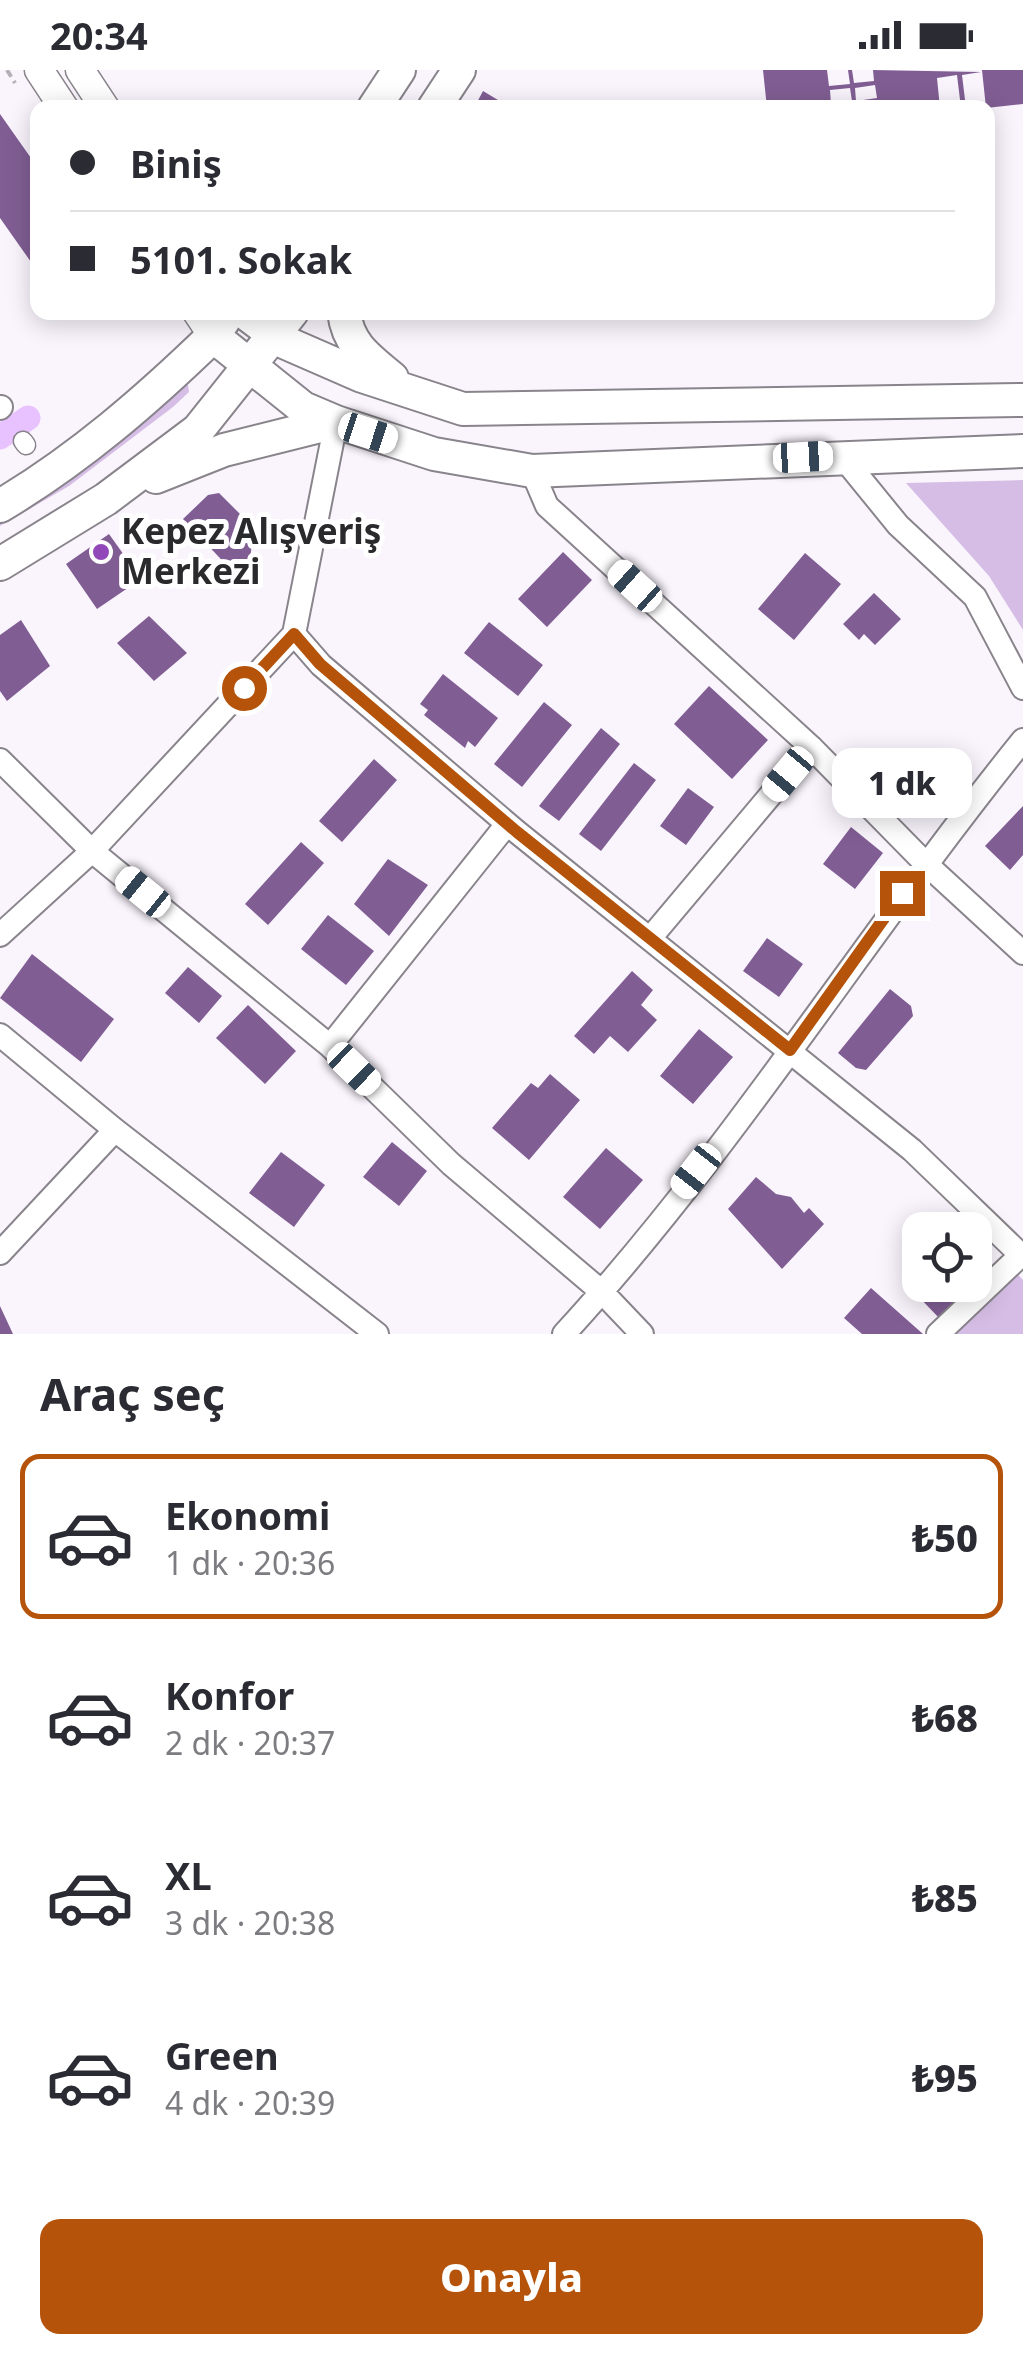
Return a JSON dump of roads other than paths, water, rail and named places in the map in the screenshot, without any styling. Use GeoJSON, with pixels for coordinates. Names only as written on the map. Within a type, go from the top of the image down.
{"type":"FeatureCollection","features":[{"type":"Feature","properties":{"kind":"main road"},"geometry":{"type":"LineString","coordinates":[[379,100],[399,70]]}},
{"type":"Feature","properties":{"kind":"main road"},"geometry":{"type":"LineString","coordinates":[[439,100],[459,70]]}},
{"type":"Feature","properties":{"kind":"main road"},"geometry":{"type":"LineString","coordinates":[[0,506],[47,478],[124,418],[213,320],[250,368],[303,408],[434,454],[532,471],[842,455],[1023,451]]}},
{"type":"Feature","properties":{"kind":"main road"},"geometry":{"type":"LineString","coordinates":[[345,320],[346,333],[358,350],[415,397]]}},
{"type":"Feature","properties":{"kind":"main road"},"geometry":{"type":"LineString","coordinates":[[0,564],[106,499],[198,430],[283,324],[415,397],[463,409],[1023,400]]}},
{"type":"Feature","properties":{"kind":"main road"},"geometry":{"type":"LineString","coordinates":[[106,499],[224,450],[336,422]]}},
{"type":"Feature","properties":{"kind":"street"},"geometry":{"type":"LineString","coordinates":[[39,70],[59,100]]}},
{"type":"Feature","properties":{"kind":"street"},"geometry":{"type":"LineString","coordinates":[[80,70],[100,100]]}},
{"type":"Feature","properties":{"kind":"street"},"geometry":{"type":"LineString","coordinates":[[0,936],[92,851],[294,634],[336,422]]}},
{"type":"Feature","properties":{"kind":"street"},"geometry":{"type":"LineString","coordinates":[[842,455],[898,524],[976,597],[1023,688]]}},
{"type":"Feature","properties":{"kind":"street"},"geometry":{"type":"LineString","coordinates":[[532,471],[548,506],[811,747],[924,862],[1023,952]]}},
{"type":"Feature","properties":{"kind":"street"},"geometry":{"type":"LineString","coordinates":[[294,634],[320,664],[507,824],[652,936],[912,1150],[1022,1256],[938,1334]]}},
{"type":"Feature","properties":{"kind":"street"},"geometry":{"type":"LineString","coordinates":[[564,1334],[602,1292],[790,1050],[924,862],[1023,740]]}},
{"type":"Feature","properties":{"kind":"street"},"geometry":{"type":"LineString","coordinates":[[652,936],[811,747]]}},
{"type":"Feature","properties":{"kind":"street"},"geometry":{"type":"LineString","coordinates":[[0,760],[92,851],[330,1046],[451,1164],[602,1292],[642,1334]]}},
{"type":"Feature","properties":{"kind":"street"},"geometry":{"type":"LineString","coordinates":[[330,1046],[507,824]]}},
{"type":"Feature","properties":{"kind":"street"},"geometry":{"type":"LineString","coordinates":[[0,1034],[364,1330]]}},
{"type":"Feature","properties":{"kind":"street"},"geometry":{"type":"LineString","coordinates":[[0,1253],[115,1130]]}},
{"type":"Feature","properties":{"kind":"waterway"},"geometry":{"type":"LineString","coordinates":[[0,437],[28,418]]}},
{"type":"Feature","properties":{"kind":"place","name":"Kepez Alışveriş Merkezi"},"geometry":{"type":"Point","coordinates":[101,552]}}]}
